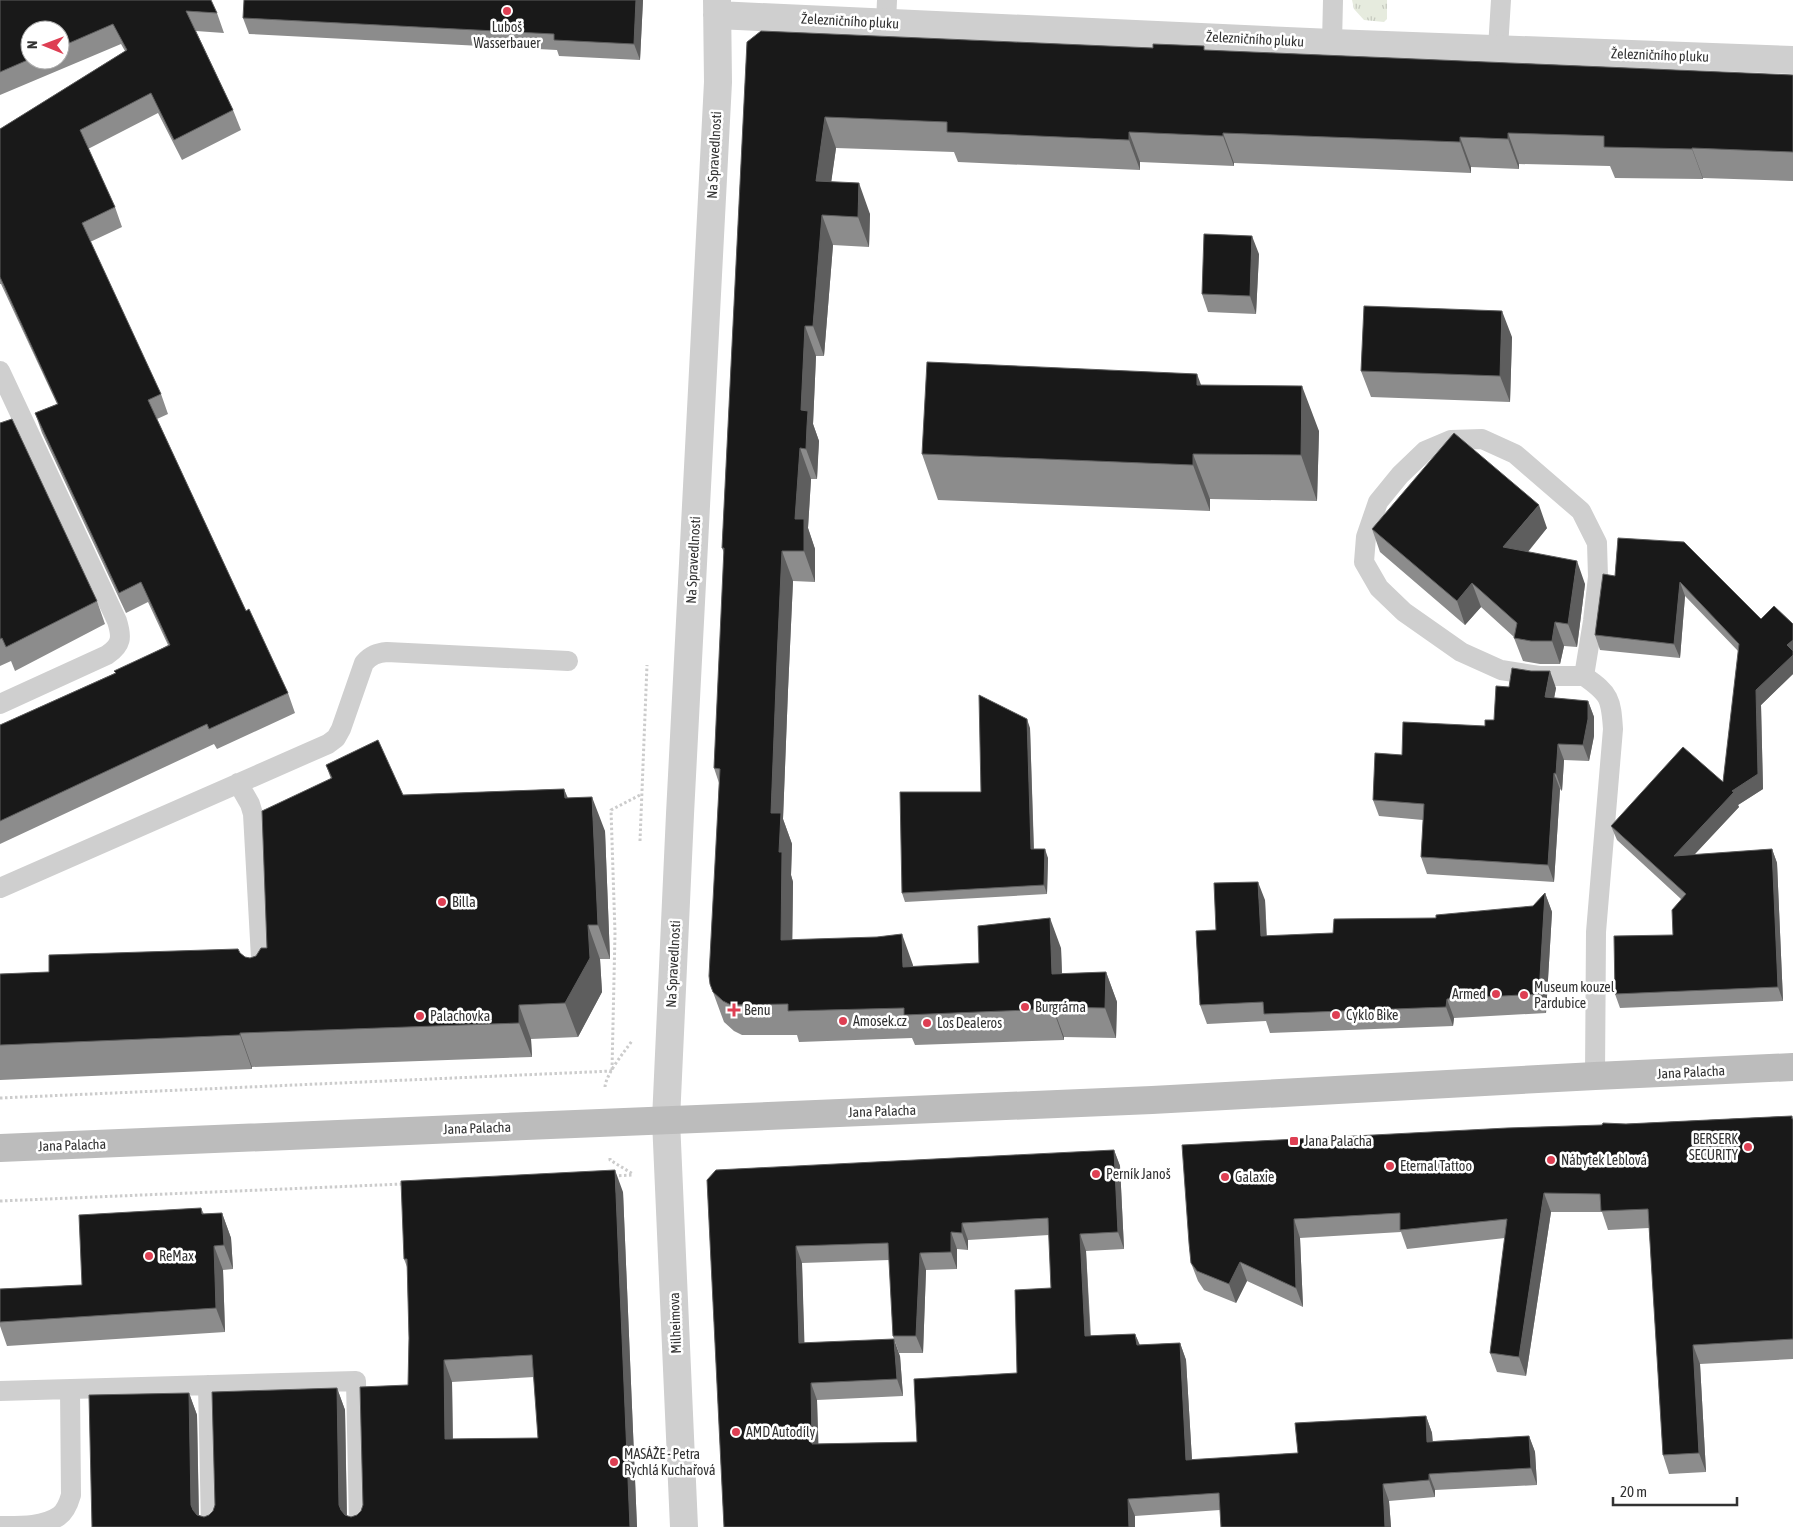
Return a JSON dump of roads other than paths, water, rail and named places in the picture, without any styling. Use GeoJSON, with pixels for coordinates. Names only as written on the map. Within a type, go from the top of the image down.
{"type":"FeatureCollection","features":[{"type":"Feature","properties":{"kind":"main road","name":"Jana Palacha"},"geometry":{"type":"LineString","coordinates":[[0,1148],[1152,1100],[1793,1067]]}},
{"type":"Feature","properties":{"kind":"street","name":"Železničního pluku"},"geometry":{"type":"LineString","coordinates":[[717,8],[887,12],[1332,43],[1793,60]]}},
{"type":"Feature","properties":{"kind":"street","name":"Na Spravedlnosti"},"geometry":{"type":"LineString","coordinates":[[666,1120],[718,82],[717,8]]}},
{"type":"Feature","properties":{"kind":"street","name":"Milheimova"},"geometry":{"type":"LineString","coordinates":[[666,1120],[684,1527]]}},
{"type":"Feature","properties":{"kind":"lane"},"geometry":{"type":"LineString","coordinates":[[1332,43],[1333,0]]}},
{"type":"Feature","properties":{"kind":"lane"},"geometry":{"type":"LineString","coordinates":[[1498,48],[1501,0]]}},
{"type":"Feature","properties":{"kind":"lane"},"geometry":{"type":"LineString","coordinates":[[0,371],[120,631],[120,642],[115,649],[106,655],[0,704]]}},
{"type":"Feature","properties":{"kind":"lane"},"geometry":{"type":"LineString","coordinates":[[1584,676],[1598,577],[1596,543],[1581,511],[1515,454],[1482,439],[1451,440],[1425,451],[1400,475],[1378,502],[1366,537],[1364,562],[1379,588],[1404,612],[1461,652],[1501,670],[1539,676],[1584,676],[1598,686],[1611,702],[1613,729],[1596,932],[1596,1076]]}},
{"type":"Feature","properties":{"kind":"lane"},"geometry":{"type":"LineString","coordinates":[[0,888],[328,744],[336,738],[345,721],[364,662],[369,656],[376,653],[568,661]]}},
{"type":"Feature","properties":{"kind":"lane"},"geometry":{"type":"LineString","coordinates":[[238,783],[250,804],[253,814],[262,980]]}},
{"type":"Feature","properties":{"kind":"lane"},"geometry":{"type":"LineString","coordinates":[[0,1391],[356,1381],[358,1527]]}},
{"type":"Feature","properties":{"kind":"lane"},"geometry":{"type":"LineString","coordinates":[[208,1385],[211,1527]]}},
{"type":"Feature","properties":{"kind":"lane"},"geometry":{"type":"LineString","coordinates":[[0,1526],[41,1524],[60,1516],[67,1506],[71,1495],[70,1389]]}},
{"type":"Feature","properties":{"kind":"place","name":"Luboš Wasserbauer"},"geometry":{"type":"Point","coordinates":[507,11]}},
{"type":"Feature","properties":{"kind":"place","name":"Billa"},"geometry":{"type":"Point","coordinates":[442,902]}},
{"type":"Feature","properties":{"kind":"place","name":"Armed"},"geometry":{"type":"Point","coordinates":[1496,994]}},
{"type":"Feature","properties":{"kind":"place","name":"Museum kouzel Pardubice"},"geometry":{"type":"Point","coordinates":[1524,995]}},
{"type":"Feature","properties":{"kind":"place","name":"Burgrárna"},"geometry":{"type":"Point","coordinates":[1025,1007]}},
{"type":"Feature","properties":{"kind":"place","name":"Benu"},"geometry":{"type":"Point","coordinates":[734,1010]}},
{"type":"Feature","properties":{"kind":"place","name":"Cyklo Bike"},"geometry":{"type":"Point","coordinates":[1336,1015]}},
{"type":"Feature","properties":{"kind":"place","name":"Palachovka"},"geometry":{"type":"Point","coordinates":[420,1016]}},
{"type":"Feature","properties":{"kind":"place","name":"Amosek.cz"},"geometry":{"type":"Point","coordinates":[843,1021]}},
{"type":"Feature","properties":{"kind":"place","name":"Los Dealeros"},"geometry":{"type":"Point","coordinates":[927,1023]}},
{"type":"Feature","properties":{"kind":"place","name":"Jana Palacha"},"geometry":{"type":"Point","coordinates":[1294,1141]}},
{"type":"Feature","properties":{"kind":"place","name":"BERSERK SECURITY"},"geometry":{"type":"Point","coordinates":[1748,1147]}},
{"type":"Feature","properties":{"kind":"place","name":"Nábytek Leblová"},"geometry":{"type":"Point","coordinates":[1551,1160]}},
{"type":"Feature","properties":{"kind":"place","name":"Eternal Tattoo"},"geometry":{"type":"Point","coordinates":[1390,1166]}},
{"type":"Feature","properties":{"kind":"place","name":"Perník Janoš"},"geometry":{"type":"Point","coordinates":[1096,1174]}},
{"type":"Feature","properties":{"kind":"place","name":"Galaxie"},"geometry":{"type":"Point","coordinates":[1225,1177]}},
{"type":"Feature","properties":{"kind":"place","name":"ReMax"},"geometry":{"type":"Point","coordinates":[149,1256]}},
{"type":"Feature","properties":{"kind":"place","name":"AMD Autodíly"},"geometry":{"type":"Point","coordinates":[736,1432]}},
{"type":"Feature","properties":{"kind":"place","name":"MASÁŽE - Petra Rychlá Kuchařová"},"geometry":{"type":"Point","coordinates":[614,1462]}}]}
